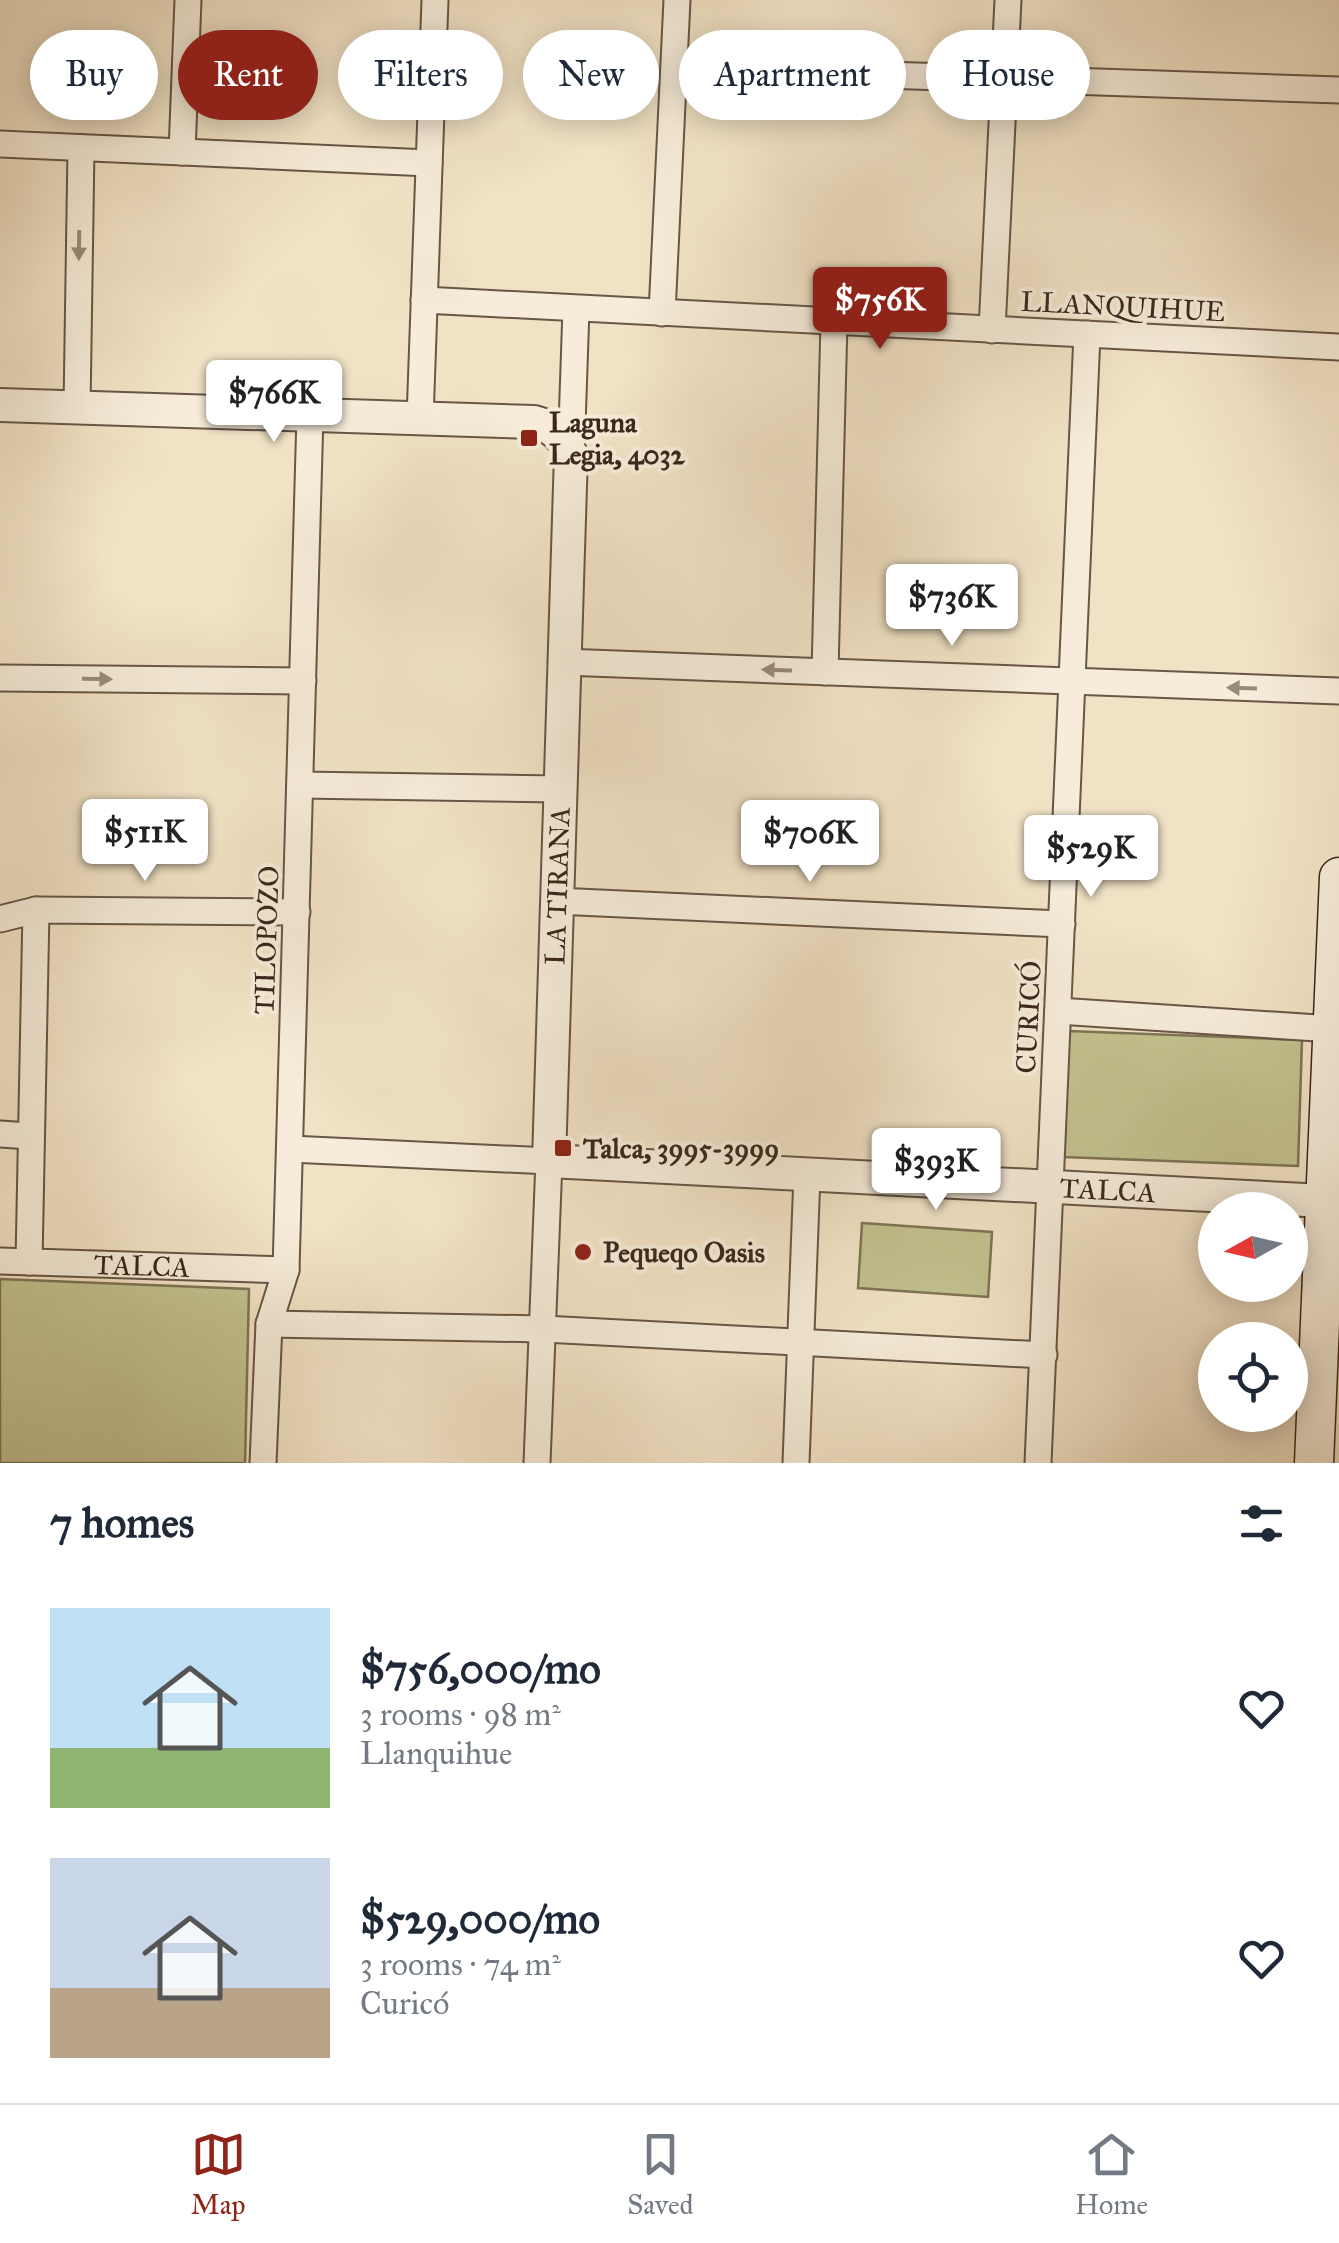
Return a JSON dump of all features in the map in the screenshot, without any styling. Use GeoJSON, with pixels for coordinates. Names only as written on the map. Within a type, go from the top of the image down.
{"type":"FeatureCollection","features":[{"type":"Feature","properties":{"kind":"main road"},"geometry":{"type":"LineString","coordinates":[[1314,1463],[1332,1202],[1332,1029],[1339,878]]}},
{"type":"Feature","properties":{"kind":"street"},"geometry":{"type":"LineString","coordinates":[[182,152],[188,0]]}},
{"type":"Feature","properties":{"kind":"street"},"geometry":{"type":"LineString","coordinates":[[420,419],[434,0]]}},
{"type":"Feature","properties":{"kind":"street"},"geometry":{"type":"LineString","coordinates":[[662,313],[677,0]]}},
{"type":"Feature","properties":{"kind":"street"},"geometry":{"type":"LineString","coordinates":[[1007,30],[1008,0]]}},
{"type":"Feature","properties":{"kind":"street"},"geometry":{"type":"LineString","coordinates":[[674,68],[926,76]]}},
{"type":"Feature","properties":{"kind":"street"},"geometry":{"type":"LineString","coordinates":[[1090,82],[1339,90]]}},
{"type":"Feature","properties":{"kind":"street"},"geometry":{"type":"LineString","coordinates":[[992,330],[1003,120]]}},
{"type":"Feature","properties":{"kind":"street"},"geometry":{"type":"LineString","coordinates":[[0,144],[428,163]]}},
{"type":"Feature","properties":{"kind":"street"},"geometry":{"type":"LineString","coordinates":[[77,408],[81,148]]}},
{"type":"Feature","properties":{"kind":"street","name":"LLANQUIHUE"},"geometry":{"type":"LineString","coordinates":[[424,300],[1339,347]]}},
{"type":"Feature","properties":{"kind":"street","name":"LA TIRANA"},"geometry":{"type":"LineString","coordinates":[[536,1463],[550,1161],[576,308]]}},
{"type":"Feature","properties":{"kind":"street"},"geometry":{"type":"LineString","coordinates":[[825,672],[834,322]]}},
{"type":"Feature","properties":{"kind":"street","name":"CURICÓ"},"geometry":{"type":"LineString","coordinates":[[1038,1463],[1086,334]]}},
{"type":"Feature","properties":{"kind":"street"},"geometry":{"type":"LineString","coordinates":[[0,405],[534,422],[558,433],[570,454]]}},
{"type":"Feature","properties":{"kind":"street","name":"TILOPOZO"},"geometry":{"type":"LineString","coordinates":[[263,1463],[269,1324],[286,1270],[310,415]]}},
{"type":"Feature","properties":{"kind":"street"},"geometry":{"type":"LineString","coordinates":[[563,662],[1339,691]]}},
{"type":"Feature","properties":{"kind":"street"},"geometry":{"type":"LineString","coordinates":[[0,678],[303,680]]}},
{"type":"Feature","properties":{"kind":"street"},"geometry":{"type":"LineString","coordinates":[[300,786],[560,789]]}},
{"type":"Feature","properties":{"kind":"street"},"geometry":{"type":"LineString","coordinates":[[556,901],[1062,924]]}},
{"type":"Feature","properties":{"kind":"street"},"geometry":{"type":"LineString","coordinates":[[0,919],[36,910],[297,912]]}},
{"type":"Feature","properties":{"kind":"street"},"geometry":{"type":"LineString","coordinates":[[30,1262],[36,910]]}},
{"type":"Feature","properties":{"kind":"street"},"geometry":{"type":"LineString","coordinates":[[1058,1011],[1332,1029]]}},
{"type":"Feature","properties":{"kind":"street"},"geometry":{"type":"LineString","coordinates":[[0,1134],[30,1136]]}},
{"type":"Feature","properties":{"kind":"street","name":"TALCA"},"geometry":{"type":"LineString","coordinates":[[290,1149],[1332,1202]]}},
{"type":"Feature","properties":{"kind":"street"},"geometry":{"type":"LineString","coordinates":[[796,1463],[807,1175]]}},
{"type":"Feature","properties":{"kind":"street","name":"TALCA"},"geometry":{"type":"LineString","coordinates":[[0,1261],[286,1270]]}},
{"type":"Feature","properties":{"kind":"street"},"geometry":{"type":"LineString","coordinates":[[269,1324],[544,1329],[1044,1355]]}},
{"type":"Feature","properties":{"kind":"shaded area"},"geometry":{"type":"Polygon","coordinates":[[[1069,1031],[1302,1040],[1298,1166],[1064,1157],[1069,1031]]]}},
{"type":"Feature","properties":{"kind":"shaded area"},"geometry":{"type":"Polygon","coordinates":[[[862,1223],[992,1232],[988,1297],[858,1288],[862,1223]]]}},
{"type":"Feature","properties":{"kind":"shaded area"},"geometry":{"type":"Polygon","coordinates":[[[0,1279],[249,1289],[245,1463],[0,1463],[0,1279]]]}},
{"type":"Feature","properties":{"kind":"place","name":"Laguna Legia, 4032"},"geometry":{"type":"Point","coordinates":[529,438]}},
{"type":"Feature","properties":{"kind":"place","name":"Talca, 3995-3999"},"geometry":{"type":"Point","coordinates":[563,1148]}},
{"type":"Feature","properties":{"kind":"place","name":"Pequeqo Oasis"},"geometry":{"type":"Point","coordinates":[583,1252]}}]}
